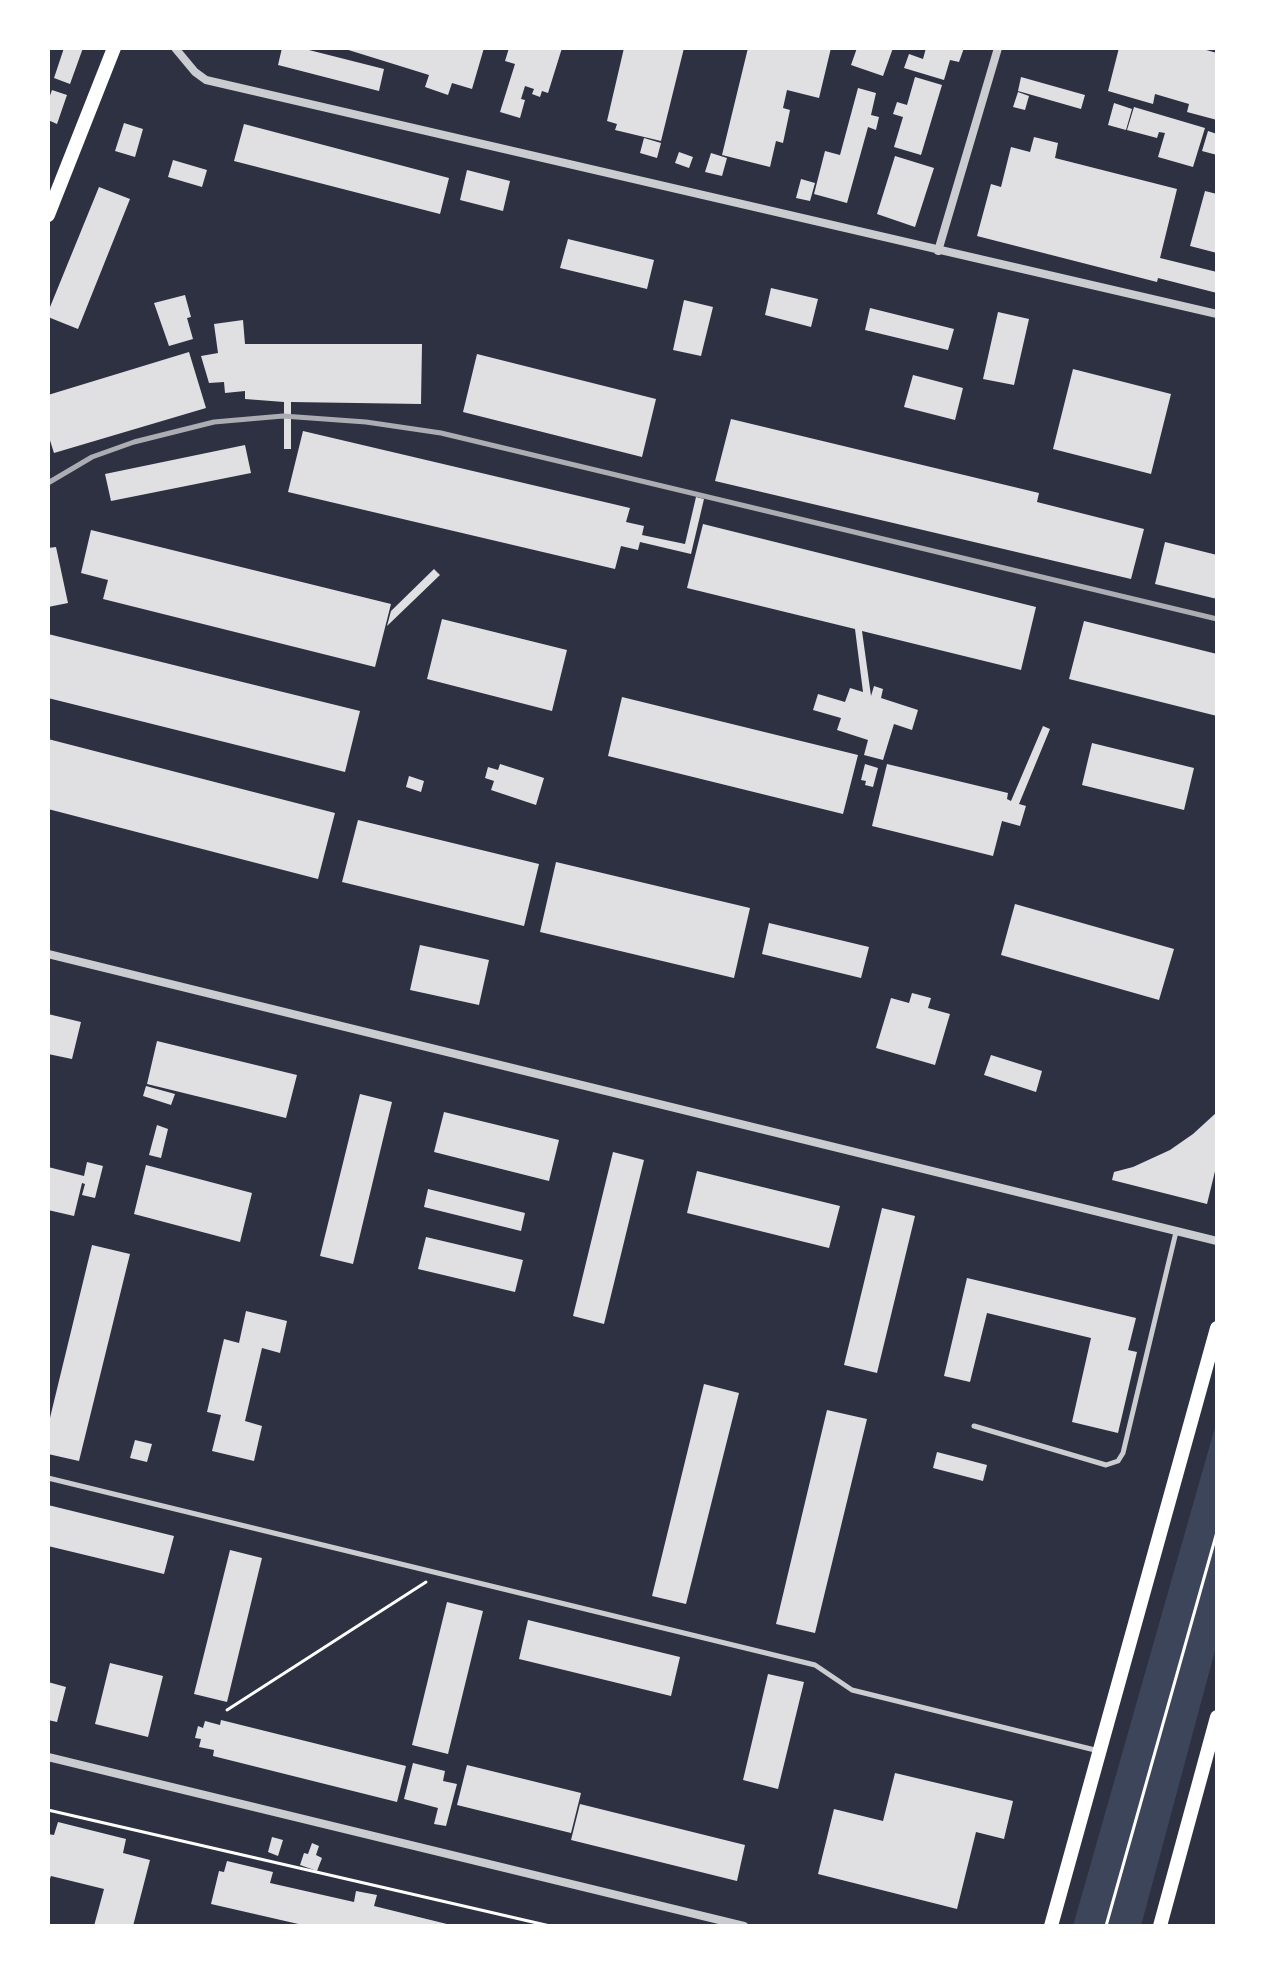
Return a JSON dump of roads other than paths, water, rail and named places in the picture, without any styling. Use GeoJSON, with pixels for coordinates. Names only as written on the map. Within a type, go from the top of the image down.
{"type":"FeatureCollection","features":[{"type":"Feature","properties":{"kind":"main road"},"geometry":{"type":"LineString","coordinates":[[48,215],[114,48]]}},
{"type":"Feature","properties":{"kind":"main road"},"geometry":{"type":"LineString","coordinates":[[1051,1926],[1217,1328]]}},
{"type":"Feature","properties":{"kind":"main road"},"geometry":{"type":"LineString","coordinates":[[1160,1926],[1217,1717]]}},
{"type":"Feature","properties":{"kind":"street"},"geometry":{"type":"LineString","coordinates":[[175,48],[206,80],[1217,314]]}},
{"type":"Feature","properties":{"kind":"street"},"geometry":{"type":"LineString","coordinates":[[938,251],[998,48]]}},
{"type":"Feature","properties":{"kind":"street"},"geometry":{"type":"LineString","coordinates":[[48,954],[1217,1241]]}},
{"type":"Feature","properties":{"kind":"street"},"geometry":{"type":"LineString","coordinates":[[48,1757],[744,1926]]}},
{"type":"Feature","properties":{"kind":"lane"},"geometry":{"type":"LineString","coordinates":[[974,1426],[1106,1465],[1118,1461],[1123,1453],[1177,1231]]}},
{"type":"Feature","properties":{"kind":"lane"},"geometry":{"type":"LineString","coordinates":[[48,1478],[815,1665],[852,1690],[1100,1751]]}},
{"type":"Feature","properties":{"kind":"railway"},"geometry":{"type":"LineString","coordinates":[[48,483],[92,457],[134,442],[214,422],[283,416],[366,422],[441,433],[1217,619]]}}]}
